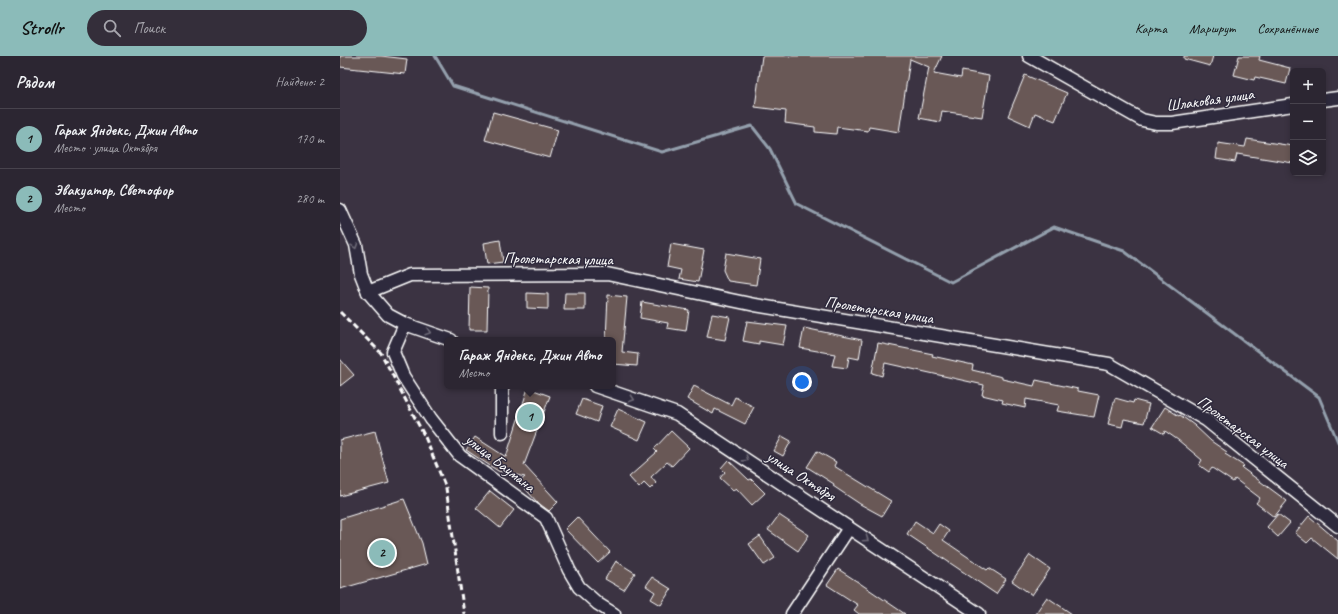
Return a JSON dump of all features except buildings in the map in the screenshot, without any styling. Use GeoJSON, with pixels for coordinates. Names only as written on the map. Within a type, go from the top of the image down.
{"type":"FeatureCollection","features":[{"type":"Feature","properties":{"kind":"street","name":"Шлаковая улица"},"geometry":{"type":"LineString","coordinates":[[1029,56],[1142,120],[1156,123],[1172,123],[1290,104]]}},
{"type":"Feature","properties":{"kind":"street"},"geometry":{"type":"LineString","coordinates":[[1326,100],[1338,98]]}},
{"type":"Feature","properties":{"kind":"street"},"geometry":{"type":"LineString","coordinates":[[340,210],[356,245],[361,274],[368,292],[388,315],[405,324],[444,338]]}},
{"type":"Feature","properties":{"kind":"street","name":"Пролетарская улица"},"geometry":{"type":"LineString","coordinates":[[368,292],[410,275],[607,274],[754,305],[1109,364],[1206,420],[1338,526]]}},
{"type":"Feature","properties":{"kind":"street","name":"улица Баумана"},"geometry":{"type":"LineString","coordinates":[[405,324],[393,352],[403,376],[431,419],[460,456],[546,518],[572,576],[579,587],[595,609],[614,614]]}},
{"type":"Feature","properties":{"kind":"street"},"geometry":{"type":"LineString","coordinates":[[502,389],[502,433]]}},
{"type":"Feature","properties":{"kind":"street","name":"улица Октября"},"geometry":{"type":"LineString","coordinates":[[604,389],[677,414],[979,614]]}},
{"type":"Feature","properties":{"kind":"street"},"geometry":{"type":"LineString","coordinates":[[792,614],[849,528]]}},
{"type":"Feature","properties":{"kind":"waterway"},"geometry":{"type":"LineString","coordinates":[[435,56],[453,86],[662,152],[752,126],[770,149],[797,204],[951,282],[1054,227],[1124,251],[1319,397],[1338,442]]}},
{"type":"Feature","properties":{"kind":"railway"},"geometry":{"type":"LineString","coordinates":[[340,312],[381,353],[425,437],[446,488],[464,614]]}},
{"type":"Feature","properties":{"kind":"place","name":"Гараж Яндекс, Джин Авто"},"geometry":{"type":"Point","coordinates":[530,417]}},
{"type":"Feature","properties":{"kind":"place","name":"Эвакуатор, Светофор"},"geometry":{"type":"Point","coordinates":[382,553]}}]}
